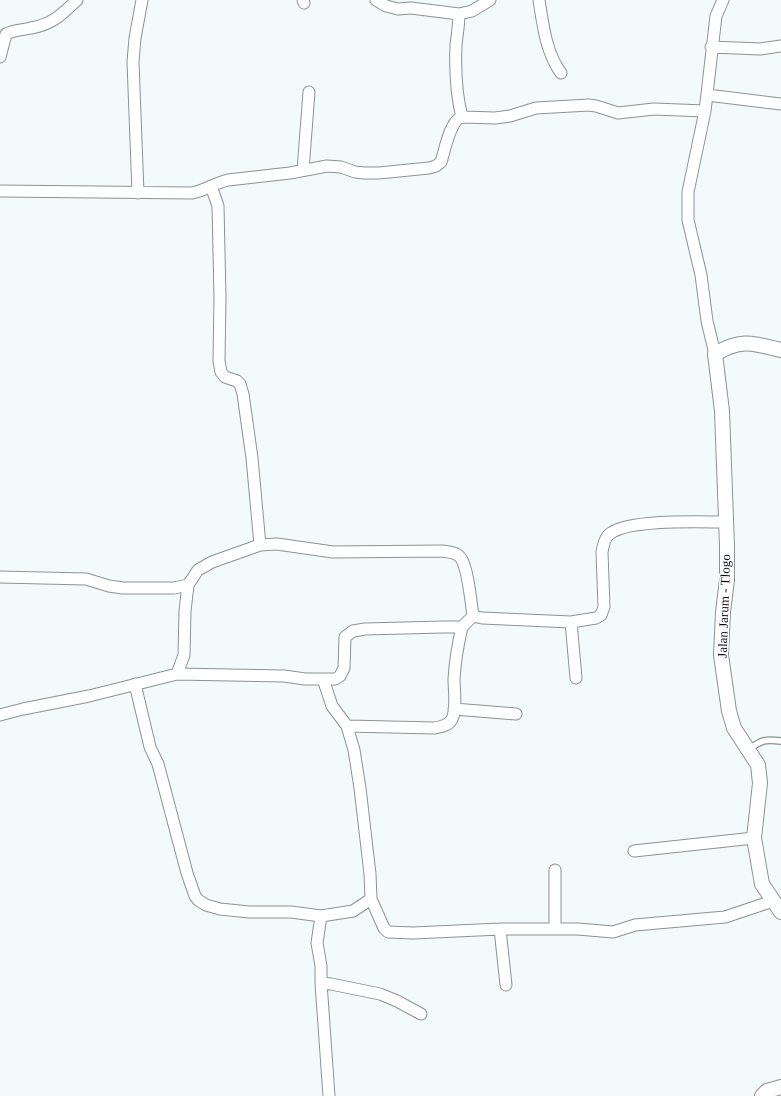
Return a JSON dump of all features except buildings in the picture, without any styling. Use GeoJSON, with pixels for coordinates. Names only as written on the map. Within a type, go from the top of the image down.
{"type":"FeatureCollection","features":[{"type":"Feature","properties":{"kind":"street"},"geometry":{"type":"LineString","coordinates":[[0,57],[3,32],[33,28],[50,22],[61,16],[77,0]]}},
{"type":"Feature","properties":{"kind":"street"},"geometry":{"type":"LineString","coordinates":[[138,193],[133,62],[134,38],[142,0]]}},
{"type":"Feature","properties":{"kind":"street"},"geometry":{"type":"LineString","coordinates":[[376,0],[386,6],[398,9],[411,8],[459,14],[472,11],[488,0]]}},
{"type":"Feature","properties":{"kind":"street"},"geometry":{"type":"LineString","coordinates":[[539,0],[544,28],[552,58],[561,73]]}},
{"type":"Feature","properties":{"kind":"street"},"geometry":{"type":"LineString","coordinates":[[723,0],[716,16],[704,111],[688,192],[688,220],[701,275],[707,321],[716,354],[727,347],[740,343],[754,344],[781,350]]}},
{"type":"Feature","properties":{"kind":"street"},"geometry":{"type":"LineString","coordinates":[[459,14],[456,44],[456,73],[462,117]]}},
{"type":"Feature","properties":{"kind":"street"},"geometry":{"type":"LineString","coordinates":[[712,47],[760,49],[781,46]]}},
{"type":"Feature","properties":{"kind":"street"},"geometry":{"type":"LineString","coordinates":[[303,170],[309,92]]}},
{"type":"Feature","properties":{"kind":"street"},"geometry":{"type":"LineString","coordinates":[[706,95],[781,104]]}},
{"type":"Feature","properties":{"kind":"street"},"geometry":{"type":"LineString","coordinates":[[0,191],[192,193],[228,180],[327,166],[341,167],[355,172],[379,173],[429,168],[436,166],[441,162],[453,125],[458,118],[462,117],[496,118],[510,116],[536,108],[589,105],[618,113],[654,109],[704,111]]}},
{"type":"Feature","properties":{"kind":"street"},"geometry":{"type":"LineString","coordinates":[[211,186],[218,206],[220,298],[219,361],[221,372],[225,376],[237,380],[243,394],[252,458],[260,545]]}},
{"type":"Feature","properties":{"kind":"street","name":"Jalan Jarum - Tlogo"},"geometry":{"type":"LineString","coordinates":[[716,354],[722,411],[727,546],[727,580],[723,612],[721,655],[729,711],[734,728],[758,765],[760,783],[754,838],[762,884],[777,906]]}},
{"type":"Feature","properties":{"kind":"street"},"geometry":{"type":"LineString","coordinates":[[473,616],[482,618],[571,622],[596,618],[600,615],[604,607],[602,552],[604,543],[609,533],[636,524],[726,522]]}},
{"type":"Feature","properties":{"kind":"street"},"geometry":{"type":"LineString","coordinates":[[177,674],[184,655],[185,611],[188,585],[198,570],[212,562],[260,545],[277,544],[334,552],[452,552],[460,556],[465,567],[473,616]]}},
{"type":"Feature","properties":{"kind":"street"},"geometry":{"type":"LineString","coordinates":[[0,577],[86,579],[109,586],[123,588],[167,588],[188,585]]}},
{"type":"Feature","properties":{"kind":"street"},"geometry":{"type":"LineString","coordinates":[[347,726],[440,727],[450,723],[453,719],[455,671],[462,627],[473,616]]}},
{"type":"Feature","properties":{"kind":"street"},"geometry":{"type":"LineString","coordinates":[[571,622],[576,678]]}},
{"type":"Feature","properties":{"kind":"street"},"geometry":{"type":"LineString","coordinates":[[0,715],[88,696],[177,674],[284,676],[335,679],[340,676],[344,668],[345,637],[353,631],[365,629],[462,627]]}},
{"type":"Feature","properties":{"kind":"street"},"geometry":{"type":"LineString","coordinates":[[324,679],[332,706],[347,726],[354,750],[370,874],[371,899],[384,928],[388,932],[413,933],[500,929],[578,929],[613,932],[635,924],[725,917],[777,906]]}},
{"type":"Feature","properties":{"kind":"street"},"geometry":{"type":"LineString","coordinates":[[135,684],[150,747],[158,764],[185,865],[195,896],[198,900],[206,905],[220,909],[249,912],[292,912],[321,916],[353,911],[371,899]]}},
{"type":"Feature","properties":{"kind":"street"},"geometry":{"type":"LineString","coordinates":[[454,709],[516,714]]}},
{"type":"Feature","properties":{"kind":"street"},"geometry":{"type":"LineString","coordinates":[[634,851],[754,838]]}},
{"type":"Feature","properties":{"kind":"street"},"geometry":{"type":"LineString","coordinates":[[555,929],[556,870]]}},
{"type":"Feature","properties":{"kind":"street"},"geometry":{"type":"LineString","coordinates":[[321,916],[317,942],[321,966],[329,1096]]}},
{"type":"Feature","properties":{"kind":"street"},"geometry":{"type":"LineString","coordinates":[[500,929],[506,985]]}},
{"type":"Feature","properties":{"kind":"street"},"geometry":{"type":"LineString","coordinates":[[321,983],[380,994],[421,1014]]}},
{"type":"Feature","properties":{"kind":"street"},"geometry":{"type":"LineString","coordinates":[[762,1096],[767,1091],[781,1087]]}},
{"type":"Feature","properties":{"kind":"lane"},"geometry":{"type":"LineString","coordinates":[[747,750],[762,740],[768,739],[781,741]]}}]}
